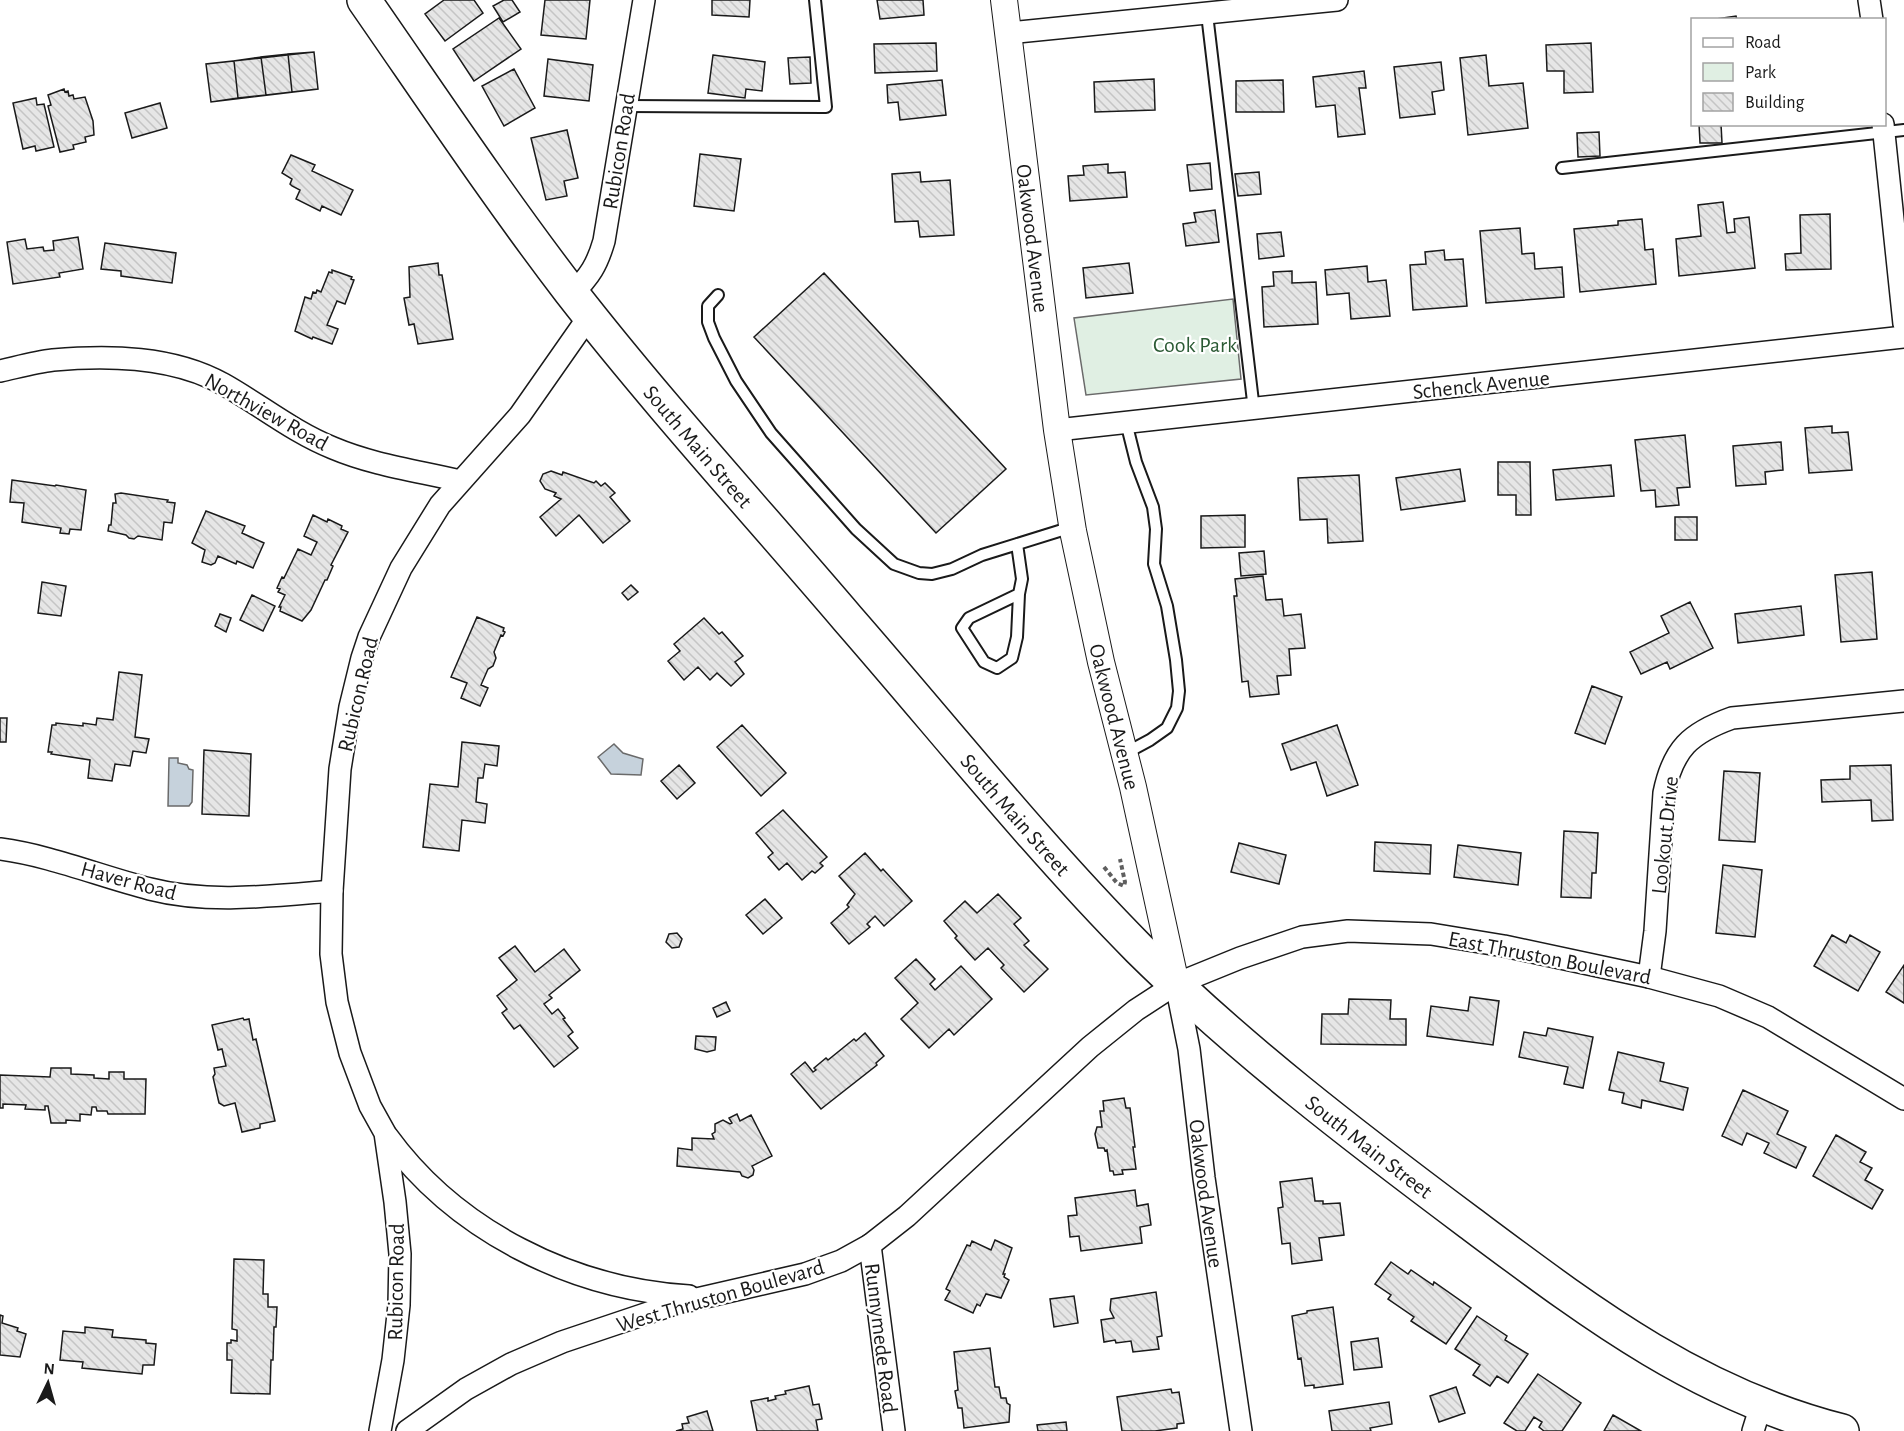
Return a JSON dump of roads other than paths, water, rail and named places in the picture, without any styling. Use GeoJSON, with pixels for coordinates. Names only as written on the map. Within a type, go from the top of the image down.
{"type":"FeatureCollection","features":[{"type":"Feature","properties":{"kind":"main road","name":"South Main Street"},"geometry":{"type":"LineString","coordinates":[[364,0],[480,166],[581,304],[705,453],[1066,871],[1176,984],[1233,1036],[1313,1102],[1572,1299],[1635,1341],[1693,1374],[1757,1418],[1842,1431]]}},
{"type":"Feature","properties":{"kind":"street","name":"Rubicon Road"},"geometry":{"type":"LineString","coordinates":[[644,0],[604,241],[597,262],[588,278],[581,304],[520,416],[440,505],[401,568],[376,620],[362,658],[350,707],[341,763],[332,891],[331,954],[337,1002],[350,1053],[370,1106],[385,1133],[407,1164],[449,1202],[491,1233],[537,1257],[585,1276],[635,1289],[702,1296]]}},
{"type":"Feature","properties":{"kind":"street","name":"Oakwood Avenue"},"geometry":{"type":"LineString","coordinates":[[1004,0],[1057,430],[1072,527],[1189,1049],[1204,1178],[1240,1431]]}},
{"type":"Feature","properties":{"kind":"street"},"geometry":{"type":"LineString","coordinates":[[1008,33],[1210,9],[1337,0]]}},
{"type":"Feature","properties":{"kind":"street"},"geometry":{"type":"LineString","coordinates":[[1869,0],[1872,18]]}},
{"type":"Feature","properties":{"kind":"street"},"geometry":{"type":"LineString","coordinates":[[1890,129],[1904,324]]}},
{"type":"Feature","properties":{"kind":"street","name":"Schenck Avenue"},"geometry":{"type":"LineString","coordinates":[[1057,430],[1904,337]]}},
{"type":"Feature","properties":{"kind":"street","name":"Northview Road"},"geometry":{"type":"LineString","coordinates":[[0,371],[54,360],[104,358],[141,359],[187,369],[220,382],[280,420],[331,447],[369,461],[460,481]]}},
{"type":"Feature","properties":{"kind":"street","name":"Lookout Drive"},"geometry":{"type":"LineString","coordinates":[[1649,977],[1655,931],[1664,793],[1669,771],[1678,752],[1692,737],[1708,726],[1732,718],[1904,701]]}},
{"type":"Feature","properties":{"kind":"street","name":"Haver Road"},"geometry":{"type":"LineString","coordinates":[[0,849],[68,864],[151,890],[194,896],[254,896],[332,891]]}},
{"type":"Feature","properties":{"kind":"street","name":"East Thruston Boulevard"},"geometry":{"type":"LineString","coordinates":[[1176,984],[1276,945],[1302,938],[1348,931],[1410,932],[1449,937],[1649,977],[1719,996],[1768,1017],[1904,1099]]}},
{"type":"Feature","properties":{"kind":"street","name":"West Thruston Boulevard"},"geometry":{"type":"LineString","coordinates":[[407,1431],[466,1389],[511,1364],[562,1341],[702,1296],[805,1274],[841,1261],[870,1245],[907,1216],[1090,1047],[1136,1010],[1176,984]]}},
{"type":"Feature","properties":{"kind":"street","name":"Rubicon Road"},"geometry":{"type":"LineString","coordinates":[[380,1431],[393,1360],[399,1305],[400,1254],[385,1133]]}},
{"type":"Feature","properties":{"kind":"street","name":"Runnymede Road"},"geometry":{"type":"LineString","coordinates":[[870,1245],[894,1431]]}},
{"type":"Feature","properties":{"kind":"lane"},"geometry":{"type":"LineString","coordinates":[[626,106],[826,107],[815,0]]}},
{"type":"Feature","properties":{"kind":"lane"},"geometry":{"type":"LineString","coordinates":[[1210,9],[1254,410]]}},
{"type":"Feature","properties":{"kind":"lane"},"geometry":{"type":"LineString","coordinates":[[1562,168],[1890,129]]}},
{"type":"Feature","properties":{"kind":"lane"},"geometry":{"type":"LineString","coordinates":[[718,295],[708,306],[708,322],[735,381],[771,433],[856,529],[894,564],[919,573],[932,574],[952,569],[982,555],[1072,527]]}},
{"type":"Feature","properties":{"kind":"lane"},"geometry":{"type":"LineString","coordinates":[[1124,754],[1167,728],[1177,708],[1179,691],[1167,606],[1154,564],[1156,529],[1153,507],[1136,462],[1126,422]]}},
{"type":"Feature","properties":{"kind":"lane"},"geometry":{"type":"LineString","coordinates":[[1017,544],[1022,579],[1017,637],[1012,658],[997,668],[984,662],[962,628],[969,618],[1019,594]]}},
{"type":"Feature","properties":{"kind":"park label","name":"Cook Park"},"geometry":{"type":"Point","coordinates":[1195,344]}}]}
